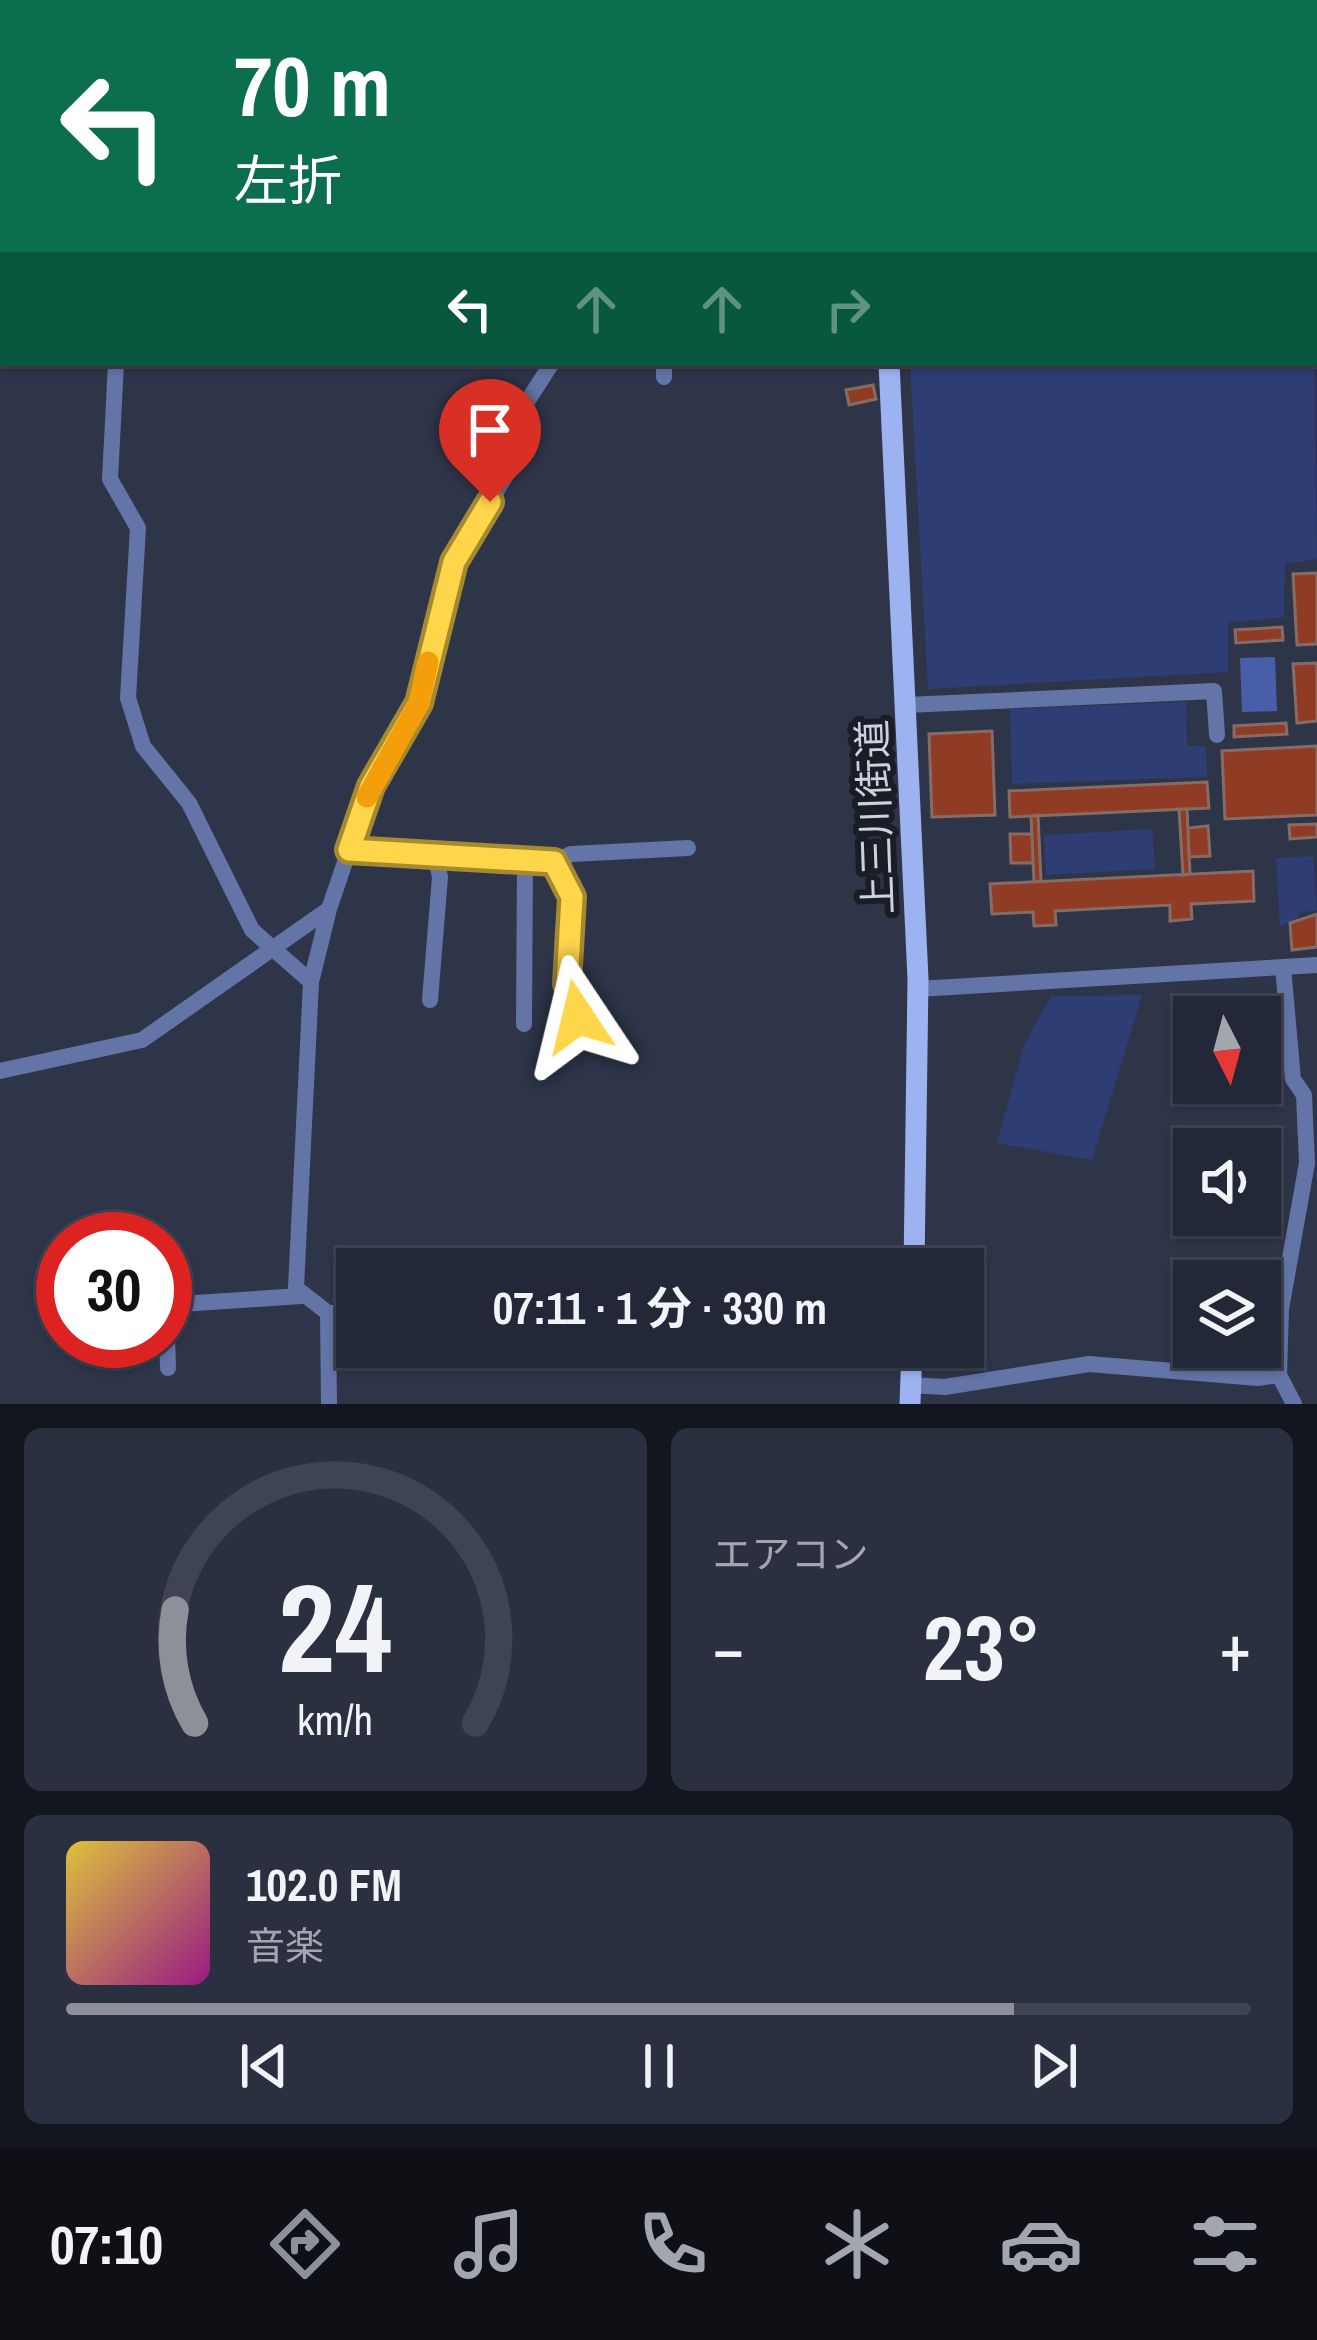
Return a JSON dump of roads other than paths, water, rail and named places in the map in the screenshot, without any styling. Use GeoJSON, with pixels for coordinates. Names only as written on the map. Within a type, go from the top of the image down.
{"type":"FeatureCollection","features":[{"type":"Feature","properties":{"kind":"main road","name":"上三川街道"},"geometry":{"type":"LineString","coordinates":[[889,366],[918,989],[914,1248]]}},
{"type":"Feature","properties":{"kind":"street"},"geometry":{"type":"LineString","coordinates":[[116,366],[110,479],[138,528],[128,698],[143,746],[189,803],[237,905],[272,950],[311,982]]}},
{"type":"Feature","properties":{"kind":"street"},"geometry":{"type":"LineString","coordinates":[[336,1313],[328,1313],[296,1288],[311,982],[329,909],[371,786],[419,703],[454,562],[508,472],[520,411],[550,366]]}},
{"type":"Feature","properties":{"kind":"street"},"geometry":{"type":"LineString","coordinates":[[906,705],[1214,691],[1217,735]]}},
{"type":"Feature","properties":{"kind":"street"},"geometry":{"type":"LineString","coordinates":[[349,850],[554,862],[571,854],[688,848]]}},
{"type":"Feature","properties":{"kind":"street"},"geometry":{"type":"LineString","coordinates":[[430,1000],[440,877],[435,854]]}},
{"type":"Feature","properties":{"kind":"street"},"geometry":{"type":"LineString","coordinates":[[524,1024],[525,860]]}},
{"type":"Feature","properties":{"kind":"street"},"geometry":{"type":"LineString","coordinates":[[554,862],[572,897],[567,984],[578,1017]]}},
{"type":"Feature","properties":{"kind":"street"},"geometry":{"type":"LineString","coordinates":[[0,1071],[142,1040],[329,909]]}},
{"type":"Feature","properties":{"kind":"street"},"geometry":{"type":"LineString","coordinates":[[918,989],[1317,965]]}},
{"type":"Feature","properties":{"kind":"street"},"geometry":{"type":"LineString","coordinates":[[1283,967],[1293,1079],[1304,1096],[1312,1162],[1281,1309],[1280,1375],[1294,1404]]}},
{"type":"Feature","properties":{"kind":"street"},"geometry":{"type":"LineString","coordinates":[[192,1303],[301,1296]]}},
{"type":"Feature","properties":{"kind":"street"},"geometry":{"type":"LineString","coordinates":[[328,1313],[329,1404]]}},
{"type":"Feature","properties":{"kind":"street"},"geometry":{"type":"LineString","coordinates":[[910,1395],[1090,1364],[1258,1378],[1280,1375]]}}]}
